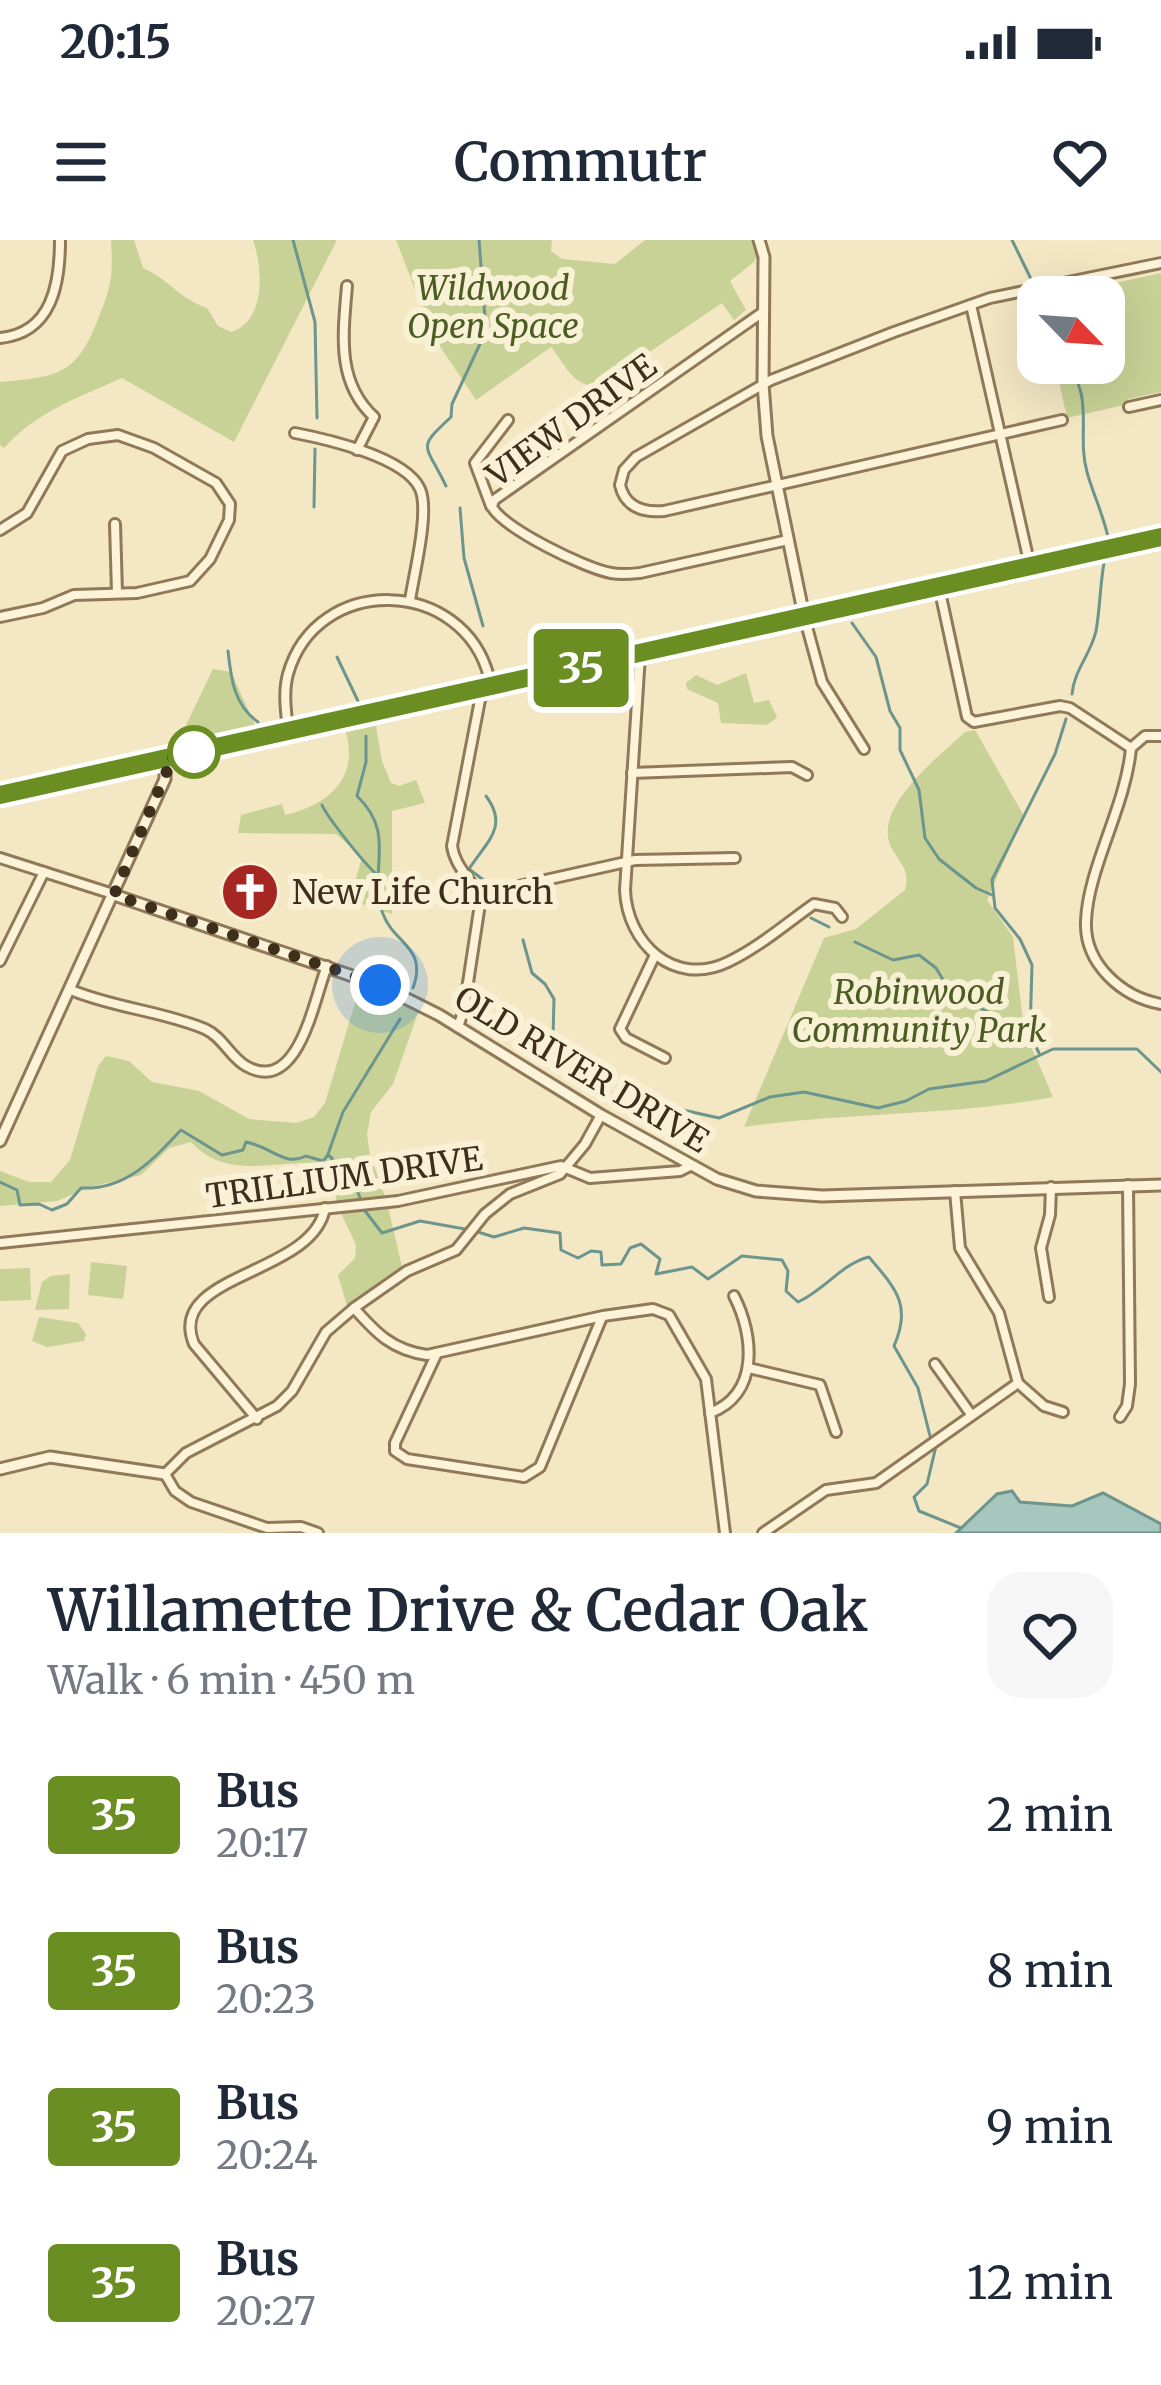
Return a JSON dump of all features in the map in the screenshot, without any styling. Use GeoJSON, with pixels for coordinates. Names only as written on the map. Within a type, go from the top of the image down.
{"type":"FeatureCollection","features":[{"type":"Feature","properties":{"kind":"main road"},"geometry":{"type":"LineString","coordinates":[[0,795],[1161,537]]}},
{"type":"Feature","properties":{"kind":"street"},"geometry":{"type":"LineString","coordinates":[[0,338],[22,333],[44,316],[57,283],[61,240]]}},
{"type":"Feature","properties":{"kind":"street"},"geometry":{"type":"LineString","coordinates":[[759,240],[764,257],[763,384],[776,485],[822,682],[864,749]]}},
{"type":"Feature","properties":{"kind":"street"},"geometry":{"type":"LineString","coordinates":[[1062,420],[653,512],[630,503],[620,485],[624,470],[636,457],[763,384],[971,304],[1161,263]]}},
{"type":"Feature","properties":{"kind":"street"},"geometry":{"type":"LineString","coordinates":[[347,286],[344,365],[362,407],[374,417],[357,450]]}},
{"type":"Feature","properties":{"kind":"street"},"geometry":{"type":"LineString","coordinates":[[971,304],[1030,567]]}},
{"type":"Feature","properties":{"kind":"street","name":"VIEW DRIVE"},"geometry":{"type":"LineString","coordinates":[[763,312],[494,500],[492,508],[499,519],[517,530],[616,574],[640,573],[788,540]]}},
{"type":"Feature","properties":{"kind":"street"},"geometry":{"type":"LineString","coordinates":[[1129,407],[1161,400]]}},
{"type":"Feature","properties":{"kind":"street"},"geometry":{"type":"LineString","coordinates":[[492,508],[476,463],[508,420]]}},
{"type":"Feature","properties":{"kind":"street"},"geometry":{"type":"LineString","coordinates":[[295,433],[395,465],[420,488],[422,511],[410,600]]}},
{"type":"Feature","properties":{"kind":"street"},"geometry":{"type":"LineString","coordinates":[[0,530],[27,513],[62,451],[88,439],[128,436],[220,486],[229,499],[230,514],[201,571],[179,585],[74,595],[43,608],[0,617]]}},
{"type":"Feature","properties":{"kind":"street"},"geometry":{"type":"LineString","coordinates":[[116,524],[117,593]]}},
{"type":"Feature","properties":{"kind":"street"},"geometry":{"type":"LineString","coordinates":[[940,586],[967,717],[974,722],[1070,708],[1131,748]]}},
{"type":"Feature","properties":{"kind":"street"},"geometry":{"type":"LineString","coordinates":[[288,730],[289,674],[315,628],[335,613],[356,604],[410,600],[440,612],[472,639],[489,677],[452,845],[458,867],[478,895],[479,916],[458,1027]]}},
{"type":"Feature","properties":{"kind":"street"},"geometry":{"type":"LineString","coordinates":[[640,655],[625,896],[638,938],[655,955],[685,966],[720,965],[814,904],[835,908],[842,916]]}},
{"type":"Feature","properties":{"kind":"street"},"geometry":{"type":"LineString","coordinates":[[1161,736],[1145,736],[1131,748],[1127,779],[1088,905],[1086,930],[1099,964],[1118,987],[1161,1004]]}},
{"type":"Feature","properties":{"kind":"street"},"geometry":{"type":"LineString","coordinates":[[0,1141],[114,895],[167,771],[165,759]]}},
{"type":"Feature","properties":{"kind":"street"},"geometry":{"type":"LineString","coordinates":[[632,773],[792,767],[807,775]]}},
{"type":"Feature","properties":{"kind":"street","name":"OLD RIVER DRIVE"},"geometry":{"type":"LineString","coordinates":[[0,858],[380,985],[690,1166],[732,1185],[781,1193],[1161,1186]]}},
{"type":"Feature","properties":{"kind":"street"},"geometry":{"type":"LineString","coordinates":[[478,895],[627,862],[735,858]]}},
{"type":"Feature","properties":{"kind":"street"},"geometry":{"type":"LineString","coordinates":[[0,961],[44,872]]}},
{"type":"Feature","properties":{"kind":"street"},"geometry":{"type":"LineString","coordinates":[[655,955],[620,1029],[626,1038],[665,1058]]}},
{"type":"Feature","properties":{"kind":"street"},"geometry":{"type":"LineString","coordinates":[[71,990],[203,1029],[223,1042],[244,1066],[268,1071],[285,1065],[297,1051],[328,965]]}},
{"type":"Feature","properties":{"kind":"street"},"geometry":{"type":"LineString","coordinates":[[165,1474],[186,1453],[257,1419],[288,1396],[322,1337],[354,1308],[407,1271],[449,1255],[510,1194],[566,1168],[601,1114]]}},
{"type":"Feature","properties":{"kind":"street","name":"TRILLIUM DRIVE"},"geometry":{"type":"LineString","coordinates":[[0,1244],[398,1201],[561,1166],[590,1178],[680,1172],[690,1166]]}},
{"type":"Feature","properties":{"kind":"street"},"geometry":{"type":"LineString","coordinates":[[1120,1417],[1130,1384],[1128,1185]]}},
{"type":"Feature","properties":{"kind":"street"},"geometry":{"type":"LineString","coordinates":[[1049,1297],[1041,1248],[1051,1187]]}},
{"type":"Feature","properties":{"kind":"street"},"geometry":{"type":"LineString","coordinates":[[955,1191],[960,1248],[999,1312],[1018,1383],[1044,1406],[1063,1412]]}},
{"type":"Feature","properties":{"kind":"street"},"geometry":{"type":"LineString","coordinates":[[257,1419],[194,1343],[190,1334],[193,1311],[208,1292],[290,1253],[318,1227],[326,1208]]}},
{"type":"Feature","properties":{"kind":"street"},"geometry":{"type":"LineString","coordinates":[[710,1413],[724,1408],[749,1368],[748,1329],[734,1296]]}},
{"type":"Feature","properties":{"kind":"street"},"geometry":{"type":"LineString","coordinates":[[354,1308],[393,1347],[419,1354],[603,1316],[653,1309],[669,1315],[703,1372],[725,1533]]}},
{"type":"Feature","properties":{"kind":"street"},"geometry":{"type":"LineString","coordinates":[[437,1353],[394,1443],[395,1451],[407,1459],[524,1477],[540,1467],[603,1316]]}},
{"type":"Feature","properties":{"kind":"street"},"geometry":{"type":"LineString","coordinates":[[935,1364],[970,1413]]}},
{"type":"Feature","properties":{"kind":"street"},"geometry":{"type":"LineString","coordinates":[[749,1368],[820,1385],[836,1432]]}},
{"type":"Feature","properties":{"kind":"street"},"geometry":{"type":"LineString","coordinates":[[764,1533],[826,1490],[876,1483],[1018,1383]]}},
{"type":"Feature","properties":{"kind":"street"},"geometry":{"type":"LineString","coordinates":[[0,1468],[50,1457],[165,1474]]}},
{"type":"Feature","properties":{"kind":"street"},"geometry":{"type":"LineString","coordinates":[[165,1474],[175,1492],[191,1502],[266,1528],[302,1527],[318,1533]]}},
{"type":"Feature","properties":{"kind":"green space"},"geometry":{"type":"Polygon","coordinates":[[[111,240],[134,240],[143,268],[207,308],[218,326],[231,332],[251,317],[256,306],[260,279],[253,240],[337,240],[234,442],[122,378],[59,407],[4,448],[0,445],[0,382],[53,374],[84,349],[107,295],[111,240]]]}},
{"type":"Feature","properties":{"kind":"green space","name":"Wildwood Open Space"},"geometry":{"type":"Polygon","coordinates":[[[396,240],[552,240],[551,251],[562,259],[615,264],[645,240],[752,240],[758,253],[730,281],[746,310],[734,320],[722,303],[599,386],[576,379],[551,347],[476,400],[433,336],[396,240]]]}},
{"type":"Feature","properties":{"kind":"green space"},"geometry":{"type":"Polygon","coordinates":[[[1161,273],[1161,392],[1067,418],[1060,384],[1125,384],[1125,281],[1161,273]]]}},
{"type":"Feature","properties":{"kind":"green space"},"geometry":{"type":"Polygon","coordinates":[[[213,669],[231,672],[256,727],[178,742],[213,669]]]}},
{"type":"Feature","properties":{"kind":"green space"},"geometry":{"type":"Polygon","coordinates":[[[746,673],[754,703],[769,700],[777,717],[767,725],[721,723],[718,703],[687,689],[686,683],[696,675],[717,685],[746,673]]]}},
{"type":"Feature","properties":{"kind":"green space"},"geometry":{"type":"Polygon","coordinates":[[[376,726],[391,783],[399,786],[416,780],[425,803],[392,811],[392,914],[350,900],[362,857],[336,834],[238,833],[241,815],[282,804],[285,815],[327,797],[348,763],[346,732],[376,726]]]}},
{"type":"Feature","properties":{"kind":"green space","name":"Robinwood Community Park"},"geometry":{"type":"Polygon","coordinates":[[[975,730],[1024,816],[987,900],[1013,937],[1024,1030],[1053,1097],[744,1127],[824,938],[856,929],[905,890],[906,872],[888,832],[899,799],[940,754],[965,732],[975,730]]]}},
{"type":"Feature","properties":{"kind":"green space"},"geometry":{"type":"Polygon","coordinates":[[[361,983],[419,1010],[393,1084],[371,1112],[370,1155],[385,1196],[337,1203],[330,1172],[318,1163],[235,1165],[205,1154],[191,1142],[169,1148],[141,1175],[90,1187],[57,1201],[0,1206],[0,1171],[29,1182],[51,1182],[70,1160],[98,1066],[106,1056],[129,1061],[152,1082],[199,1091],[249,1119],[296,1123],[314,1117],[325,1103],[361,983]]]}},
{"type":"Feature","properties":{"kind":"green space"},"geometry":{"type":"Polygon","coordinates":[[[388,1207],[402,1267],[347,1306],[338,1275],[355,1258],[356,1245],[340,1211],[388,1207]]]}},
{"type":"Feature","properties":{"kind":"green space"},"geometry":{"type":"Polygon","coordinates":[[[91,1262],[127,1266],[123,1299],[88,1295],[91,1262]]]}},
{"type":"Feature","properties":{"kind":"green space"},"geometry":{"type":"Polygon","coordinates":[[[30,1268],[31,1300],[0,1301],[0,1269],[30,1268]]]}},
{"type":"Feature","properties":{"kind":"green space"},"geometry":{"type":"Polygon","coordinates":[[[70,1274],[69,1309],[35,1310],[42,1282],[70,1274]]]}},
{"type":"Feature","properties":{"kind":"green space"},"geometry":{"type":"Polygon","coordinates":[[[39,1317],[78,1323],[86,1334],[84,1341],[47,1347],[32,1341],[39,1317]]]}},
{"type":"Feature","properties":{"kind":"water"},"geometry":{"type":"Polygon","coordinates":[[[1012,1491],[1020,1502],[1072,1506],[1103,1493],[1161,1524],[1161,1533],[956,1533],[997,1494],[1012,1491]]]}},
{"type":"Feature","properties":{"kind":"waterway"},"geometry":{"type":"LineString","coordinates":[[293,240],[315,322],[317,418]]}},
{"type":"Feature","properties":{"kind":"waterway"},"geometry":{"type":"LineString","coordinates":[[446,486],[429,454],[428,442],[451,417],[452,404],[486,331],[479,240]]}},
{"type":"Feature","properties":{"kind":"waterway"},"geometry":{"type":"LineString","coordinates":[[1012,240],[1030,276]]}},
{"type":"Feature","properties":{"kind":"waterway"},"geometry":{"type":"LineString","coordinates":[[1078,384],[1084,457],[1108,537]]}},
{"type":"Feature","properties":{"kind":"waterway"},"geometry":{"type":"LineString","coordinates":[[314,507],[315,449]]}},
{"type":"Feature","properties":{"kind":"waterway"},"geometry":{"type":"LineString","coordinates":[[460,508],[464,558],[483,626]]}},
{"type":"Feature","properties":{"kind":"waterway"},"geometry":{"type":"LineString","coordinates":[[1072,694],[1096,631],[1104,563]]}},
{"type":"Feature","properties":{"kind":"waterway"},"geometry":{"type":"LineString","coordinates":[[852,623],[876,657],[890,711],[900,728],[900,750],[919,790],[925,838],[939,859],[992,895]]}},
{"type":"Feature","properties":{"kind":"waterway"},"geometry":{"type":"LineString","coordinates":[[228,651],[239,699],[258,722]]}},
{"type":"Feature","properties":{"kind":"waterway"},"geometry":{"type":"LineString","coordinates":[[337,657],[358,701]]}},
{"type":"Feature","properties":{"kind":"waterway"},"geometry":{"type":"LineString","coordinates":[[1039,1053],[1030,1034],[1032,965],[1020,939],[995,908],[992,880],[1055,754],[1066,719]]}},
{"type":"Feature","properties":{"kind":"waterway"},"geometry":{"type":"LineString","coordinates":[[366,736],[366,762],[357,796],[376,825],[379,898],[388,924],[413,954],[413,988]]}},
{"type":"Feature","properties":{"kind":"waterway"},"geometry":{"type":"LineString","coordinates":[[486,796],[496,817],[493,834],[469,869],[490,885]]}},
{"type":"Feature","properties":{"kind":"waterway"},"geometry":{"type":"LineString","coordinates":[[322,805],[380,877]]}},
{"type":"Feature","properties":{"kind":"waterway"},"geometry":{"type":"LineString","coordinates":[[811,918],[829,927]]}},
{"type":"Feature","properties":{"kind":"waterway"},"geometry":{"type":"LineString","coordinates":[[523,940],[532,973],[554,999],[553,1037],[575,1069],[588,1084],[646,1112],[674,1108],[719,1118],[770,1097],[804,1092],[878,1108],[929,1089],[986,1081],[1053,1049],[1137,1049],[1161,1072]]}},
{"type":"Feature","properties":{"kind":"waterway"},"geometry":{"type":"LineString","coordinates":[[855,942],[893,960],[919,955],[936,968],[951,993],[1029,1033]]}},
{"type":"Feature","properties":{"kind":"waterway"},"geometry":{"type":"LineString","coordinates":[[328,1154],[343,1112],[400,1019]]}},
{"type":"Feature","properties":{"kind":"waterway"},"geometry":{"type":"LineString","coordinates":[[0,1182],[17,1190],[20,1205],[39,1204],[52,1210],[67,1204],[81,1188],[112,1184],[137,1171],[181,1130],[222,1155],[243,1150],[246,1142],[284,1158],[306,1156],[323,1161],[328,1155],[332,1172],[342,1175],[343,1185],[356,1188],[361,1200]]}},
{"type":"Feature","properties":{"kind":"waterway"},"geometry":{"type":"LineString","coordinates":[[365,1211],[382,1233],[420,1221],[465,1229]]}},
{"type":"Feature","properties":{"kind":"waterway"},"geometry":{"type":"LineString","coordinates":[[478,1232],[494,1237],[524,1228],[560,1233],[561,1250],[578,1258],[601,1252],[602,1265],[621,1264],[630,1248],[641,1244],[660,1259],[656,1274],[692,1267],[708,1279],[742,1256],[782,1260],[788,1271],[786,1291],[798,1302],[869,1257],[898,1298],[901,1319],[894,1346],[918,1388],[930,1436]]}},
{"type":"Feature","properties":{"kind":"waterway"},"geometry":{"type":"LineString","coordinates":[[936,1446],[927,1484],[914,1497],[919,1511],[961,1528]]}},
{"type":"Feature","properties":{"kind":"bus line","name":"35"},"geometry":{"type":"LineString","coordinates":[[0,795],[1161,537]]}},
{"type":"Feature","properties":{"kind":"place","name":"New Life Church"},"geometry":{"type":"Point","coordinates":[250,892]}},
{"type":"Feature","properties":{"kind":"route"},"geometry":{"type":"LineString","coordinates":[[194,752],[165,759],[167,771],[114,895],[380,985]]}}]}
